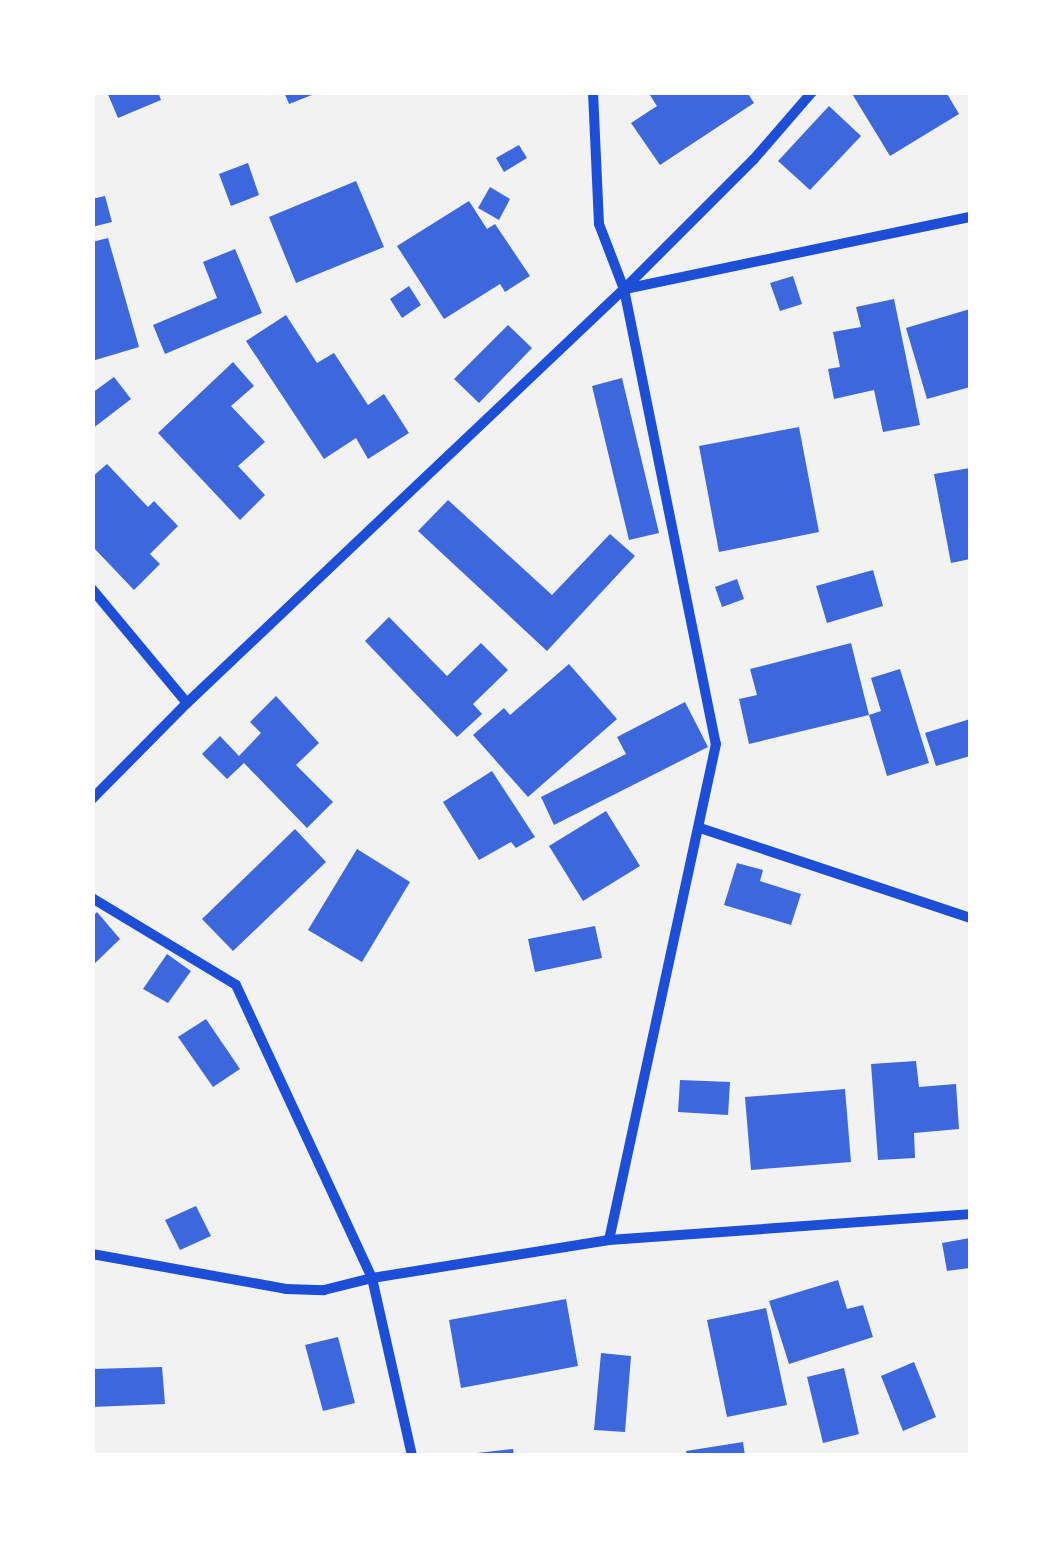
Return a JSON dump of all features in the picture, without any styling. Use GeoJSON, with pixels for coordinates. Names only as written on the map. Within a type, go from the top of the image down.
{"type":"FeatureCollection","features":[{"type":"Feature","properties":{"kind":"street"},"geometry":{"type":"LineString","coordinates":[[593,92],[600,224],[624,289],[716,744],[609,1240]]}},
{"type":"Feature","properties":{"kind":"street"},"geometry":{"type":"LineString","coordinates":[[92,799],[187,703],[624,289],[754,159],[812,92]]}},
{"type":"Feature","properties":{"kind":"street"},"geometry":{"type":"LineString","coordinates":[[624,289],[970,217]]}},
{"type":"Feature","properties":{"kind":"street"},"geometry":{"type":"LineString","coordinates":[[92,589],[187,703]]}},
{"type":"Feature","properties":{"kind":"street"},"geometry":{"type":"LineString","coordinates":[[700,828],[970,918]]}},
{"type":"Feature","properties":{"kind":"street"},"geometry":{"type":"LineString","coordinates":[[92,898],[236,985],[372,1278],[412,1456]]}},
{"type":"Feature","properties":{"kind":"street"},"geometry":{"type":"LineString","coordinates":[[92,1254],[286,1289],[324,1290],[372,1278],[609,1240],[970,1214]]}},
{"type":"Feature","properties":{"kind":"building"},"geometry":{"type":"Polygon","coordinates":[[[107,92],[158,92],[161,100],[118,118],[107,92]]]}},
{"type":"Feature","properties":{"kind":"building"},"geometry":{"type":"Polygon","coordinates":[[[284,92],[317,92],[317,93],[289,104],[284,92]]]}},
{"type":"Feature","properties":{"kind":"building"},"geometry":{"type":"Polygon","coordinates":[[[648,92],[747,92],[754,103],[660,165],[631,123],[657,106],[648,92]]]}},
{"type":"Feature","properties":{"kind":"building"},"geometry":{"type":"Polygon","coordinates":[[[851,92],[946,92],[959,114],[890,156],[851,92]]]}},
{"type":"Feature","properties":{"kind":"building"},"geometry":{"type":"Polygon","coordinates":[[[829,106],[861,136],[810,190],[778,161],[829,106]]]}},
{"type":"Feature","properties":{"kind":"building"},"geometry":{"type":"Polygon","coordinates":[[[519,145],[527,158],[504,172],[496,158],[519,145]]]}},
{"type":"Feature","properties":{"kind":"building"},"geometry":{"type":"Polygon","coordinates":[[[248,163],[259,195],[231,206],[219,174],[248,163]]]}},
{"type":"Feature","properties":{"kind":"building"},"geometry":{"type":"Polygon","coordinates":[[[356,181],[384,247],[296,283],[269,217],[356,181]]]}},
{"type":"Feature","properties":{"kind":"building"},"geometry":{"type":"Polygon","coordinates":[[[490,187],[510,199],[499,220],[478,208],[490,187]]]}},
{"type":"Feature","properties":{"kind":"building"},"geometry":{"type":"Polygon","coordinates":[[[105,196],[112,222],[92,227],[92,199],[105,196]]]}},
{"type":"Feature","properties":{"kind":"building"},"geometry":{"type":"Polygon","coordinates":[[[469,201],[487,229],[495,224],[530,276],[505,292],[500,284],[444,319],[397,246],[469,201]]]}},
{"type":"Feature","properties":{"kind":"building"},"geometry":{"type":"Polygon","coordinates":[[[108,238],[139,347],[92,361],[92,242],[108,238]]]}},
{"type":"Feature","properties":{"kind":"building"},"geometry":{"type":"Polygon","coordinates":[[[235,249],[262,313],[165,354],[153,325],[217,298],[203,262],[235,249]]]}},
{"type":"Feature","properties":{"kind":"building"},"geometry":{"type":"Polygon","coordinates":[[[793,276],[802,304],[780,311],[770,283],[793,276]]]}},
{"type":"Feature","properties":{"kind":"building"},"geometry":{"type":"Polygon","coordinates":[[[409,286],[421,305],[402,318],[390,299],[409,286]]]}},
{"type":"Feature","properties":{"kind":"building"},"geometry":{"type":"Polygon","coordinates":[[[894,299],[920,425],[883,432],[874,390],[834,399],[828,369],[840,367],[833,332],[861,327],[856,307],[894,299]]]}},
{"type":"Feature","properties":{"kind":"building"},"geometry":{"type":"Polygon","coordinates":[[[970,309],[970,387],[927,399],[906,328],[970,309]]]}},
{"type":"Feature","properties":{"kind":"building"},"geometry":{"type":"Polygon","coordinates":[[[286,315],[317,363],[334,353],[368,405],[384,394],[409,433],[368,459],[356,438],[324,459],[246,341],[286,315]]]}},
{"type":"Feature","properties":{"kind":"building"},"geometry":{"type":"Polygon","coordinates":[[[508,325],[532,348],[479,403],[454,379],[508,325]]]}},
{"type":"Feature","properties":{"kind":"building"},"geometry":{"type":"Polygon","coordinates":[[[233,362],[254,386],[231,406],[265,442],[238,466],[265,495],[240,520],[158,433],[233,362]]]}},
{"type":"Feature","properties":{"kind":"building"},"geometry":{"type":"Polygon","coordinates":[[[114,377],[131,399],[92,429],[92,393],[114,377]]]}},
{"type":"Feature","properties":{"kind":"building"},"geometry":{"type":"Polygon","coordinates":[[[622,378],[659,533],[629,540],[592,386],[622,378]]]}},
{"type":"Feature","properties":{"kind":"building"},"geometry":{"type":"Polygon","coordinates":[[[799,427],[819,532],[719,552],[699,446],[799,427]]]}},
{"type":"Feature","properties":{"kind":"building"},"geometry":{"type":"Polygon","coordinates":[[[107,464],[148,507],[154,501],[178,526],[150,554],[160,564],[134,590],[92,546],[92,477],[107,464]]]}},
{"type":"Feature","properties":{"kind":"building"},"geometry":{"type":"Polygon","coordinates":[[[970,468],[970,559],[951,563],[934,474],[970,468]]]}},
{"type":"Feature","properties":{"kind":"building"},"geometry":{"type":"Polygon","coordinates":[[[448,500],[552,595],[610,534],[635,556],[547,651],[418,531],[448,500]]]}},
{"type":"Feature","properties":{"kind":"building"},"geometry":{"type":"Polygon","coordinates":[[[873,570],[883,606],[827,623],[816,586],[873,570]]]}},
{"type":"Feature","properties":{"kind":"building"},"geometry":{"type":"Polygon","coordinates":[[[737,579],[744,599],[722,607],[715,587],[737,579]]]}},
{"type":"Feature","properties":{"kind":"building"},"geometry":{"type":"Polygon","coordinates":[[[389,617],[447,676],[481,643],[508,670],[473,704],[482,714],[457,737],[365,641],[389,617]]]}},
{"type":"Feature","properties":{"kind":"building"},"geometry":{"type":"Polygon","coordinates":[[[851,643],[869,715],[749,744],[739,699],[757,695],[750,669],[851,643]]]}},
{"type":"Feature","properties":{"kind":"building"},"geometry":{"type":"Polygon","coordinates":[[[569,664],[617,719],[528,797],[473,735],[504,708],[510,715],[569,664]]]}},
{"type":"Feature","properties":{"kind":"building"},"geometry":{"type":"Polygon","coordinates":[[[900,669],[929,763],[887,776],[869,715],[881,711],[871,678],[900,669]]]}},
{"type":"Feature","properties":{"kind":"building"},"geometry":{"type":"Polygon","coordinates":[[[276,696],[319,743],[296,765],[333,802],[307,828],[244,763],[227,779],[202,754],[220,736],[239,756],[261,733],[250,722],[276,696]]]}},
{"type":"Feature","properties":{"kind":"building"},"geometry":{"type":"Polygon","coordinates":[[[685,702],[708,747],[554,825],[541,797],[626,754],[617,737],[685,702]]]}},
{"type":"Feature","properties":{"kind":"building"},"geometry":{"type":"Polygon","coordinates":[[[970,719],[970,756],[936,766],[925,733],[970,719]]]}},
{"type":"Feature","properties":{"kind":"building"},"geometry":{"type":"Polygon","coordinates":[[[492,771],[535,837],[516,848],[511,842],[479,860],[443,802],[492,771]]]}},
{"type":"Feature","properties":{"kind":"building"},"geometry":{"type":"Polygon","coordinates":[[[606,811],[640,866],[583,901],[549,846],[606,811]]]}},
{"type":"Feature","properties":{"kind":"building"},"geometry":{"type":"Polygon","coordinates":[[[295,829],[326,862],[233,951],[202,919],[295,829]]]}},
{"type":"Feature","properties":{"kind":"building"},"geometry":{"type":"Polygon","coordinates":[[[357,849],[410,882],[362,962],[308,930],[357,849]]]}},
{"type":"Feature","properties":{"kind":"building"},"geometry":{"type":"Polygon","coordinates":[[[737,863],[763,870],[760,881],[801,894],[791,925],[724,905],[737,863]]]}},
{"type":"Feature","properties":{"kind":"building"},"geometry":{"type":"Polygon","coordinates":[[[97,912],[120,939],[92,966],[92,917],[97,912]]]}},
{"type":"Feature","properties":{"kind":"building"},"geometry":{"type":"Polygon","coordinates":[[[595,926],[602,958],[535,972],[528,939],[595,926]]]}},
{"type":"Feature","properties":{"kind":"building"},"geometry":{"type":"Polygon","coordinates":[[[167,954],[191,971],[168,1003],[143,989],[167,954]]]}},
{"type":"Feature","properties":{"kind":"building"},"geometry":{"type":"Polygon","coordinates":[[[206,1019],[240,1069],[213,1087],[178,1037],[206,1019]]]}},
{"type":"Feature","properties":{"kind":"building"},"geometry":{"type":"Polygon","coordinates":[[[916,1061],[919,1087],[956,1084],[959,1129],[914,1133],[915,1158],[878,1160],[871,1064],[916,1061]]]}},
{"type":"Feature","properties":{"kind":"building"},"geometry":{"type":"Polygon","coordinates":[[[680,1080],[730,1082],[728,1115],[678,1112],[680,1080]]]}},
{"type":"Feature","properties":{"kind":"building"},"geometry":{"type":"Polygon","coordinates":[[[845,1089],[851,1162],[751,1170],[745,1097],[845,1089]]]}},
{"type":"Feature","properties":{"kind":"building"},"geometry":{"type":"Polygon","coordinates":[[[196,1206],[211,1236],[180,1250],[165,1220],[196,1206]]]}},
{"type":"Feature","properties":{"kind":"building"},"geometry":{"type":"Polygon","coordinates":[[[970,1238],[970,1268],[947,1271],[942,1243],[970,1238]]]}},
{"type":"Feature","properties":{"kind":"building"},"geometry":{"type":"Polygon","coordinates":[[[838,1280],[847,1309],[863,1305],[873,1337],[789,1364],[769,1301],[838,1280]]]}},
{"type":"Feature","properties":{"kind":"building"},"geometry":{"type":"Polygon","coordinates":[[[566,1299],[578,1366],[461,1388],[449,1320],[566,1299]]]}},
{"type":"Feature","properties":{"kind":"building"},"geometry":{"type":"Polygon","coordinates":[[[766,1308],[787,1405],[727,1417],[707,1320],[766,1308]]]}},
{"type":"Feature","properties":{"kind":"building"},"geometry":{"type":"Polygon","coordinates":[[[338,1337],[355,1403],[323,1411],[305,1345],[338,1337]]]}},
{"type":"Feature","properties":{"kind":"building"},"geometry":{"type":"Polygon","coordinates":[[[601,1353],[631,1356],[625,1432],[594,1430],[601,1353]]]}},
{"type":"Feature","properties":{"kind":"building"},"geometry":{"type":"Polygon","coordinates":[[[914,1362],[936,1417],[903,1431],[881,1376],[914,1362]]]}},
{"type":"Feature","properties":{"kind":"building"},"geometry":{"type":"Polygon","coordinates":[[[162,1367],[165,1404],[92,1407],[92,1369],[162,1367]]]}},
{"type":"Feature","properties":{"kind":"building"},"geometry":{"type":"Polygon","coordinates":[[[844,1368],[859,1434],[823,1443],[807,1377],[844,1368]]]}},
{"type":"Feature","properties":{"kind":"building"},"geometry":{"type":"Polygon","coordinates":[[[743,1442],[745,1456],[687,1456],[686,1451],[743,1442]]]}},
{"type":"Feature","properties":{"kind":"building"},"geometry":{"type":"Polygon","coordinates":[[[513,1449],[514,1456],[477,1453],[513,1449]]]}}]}
